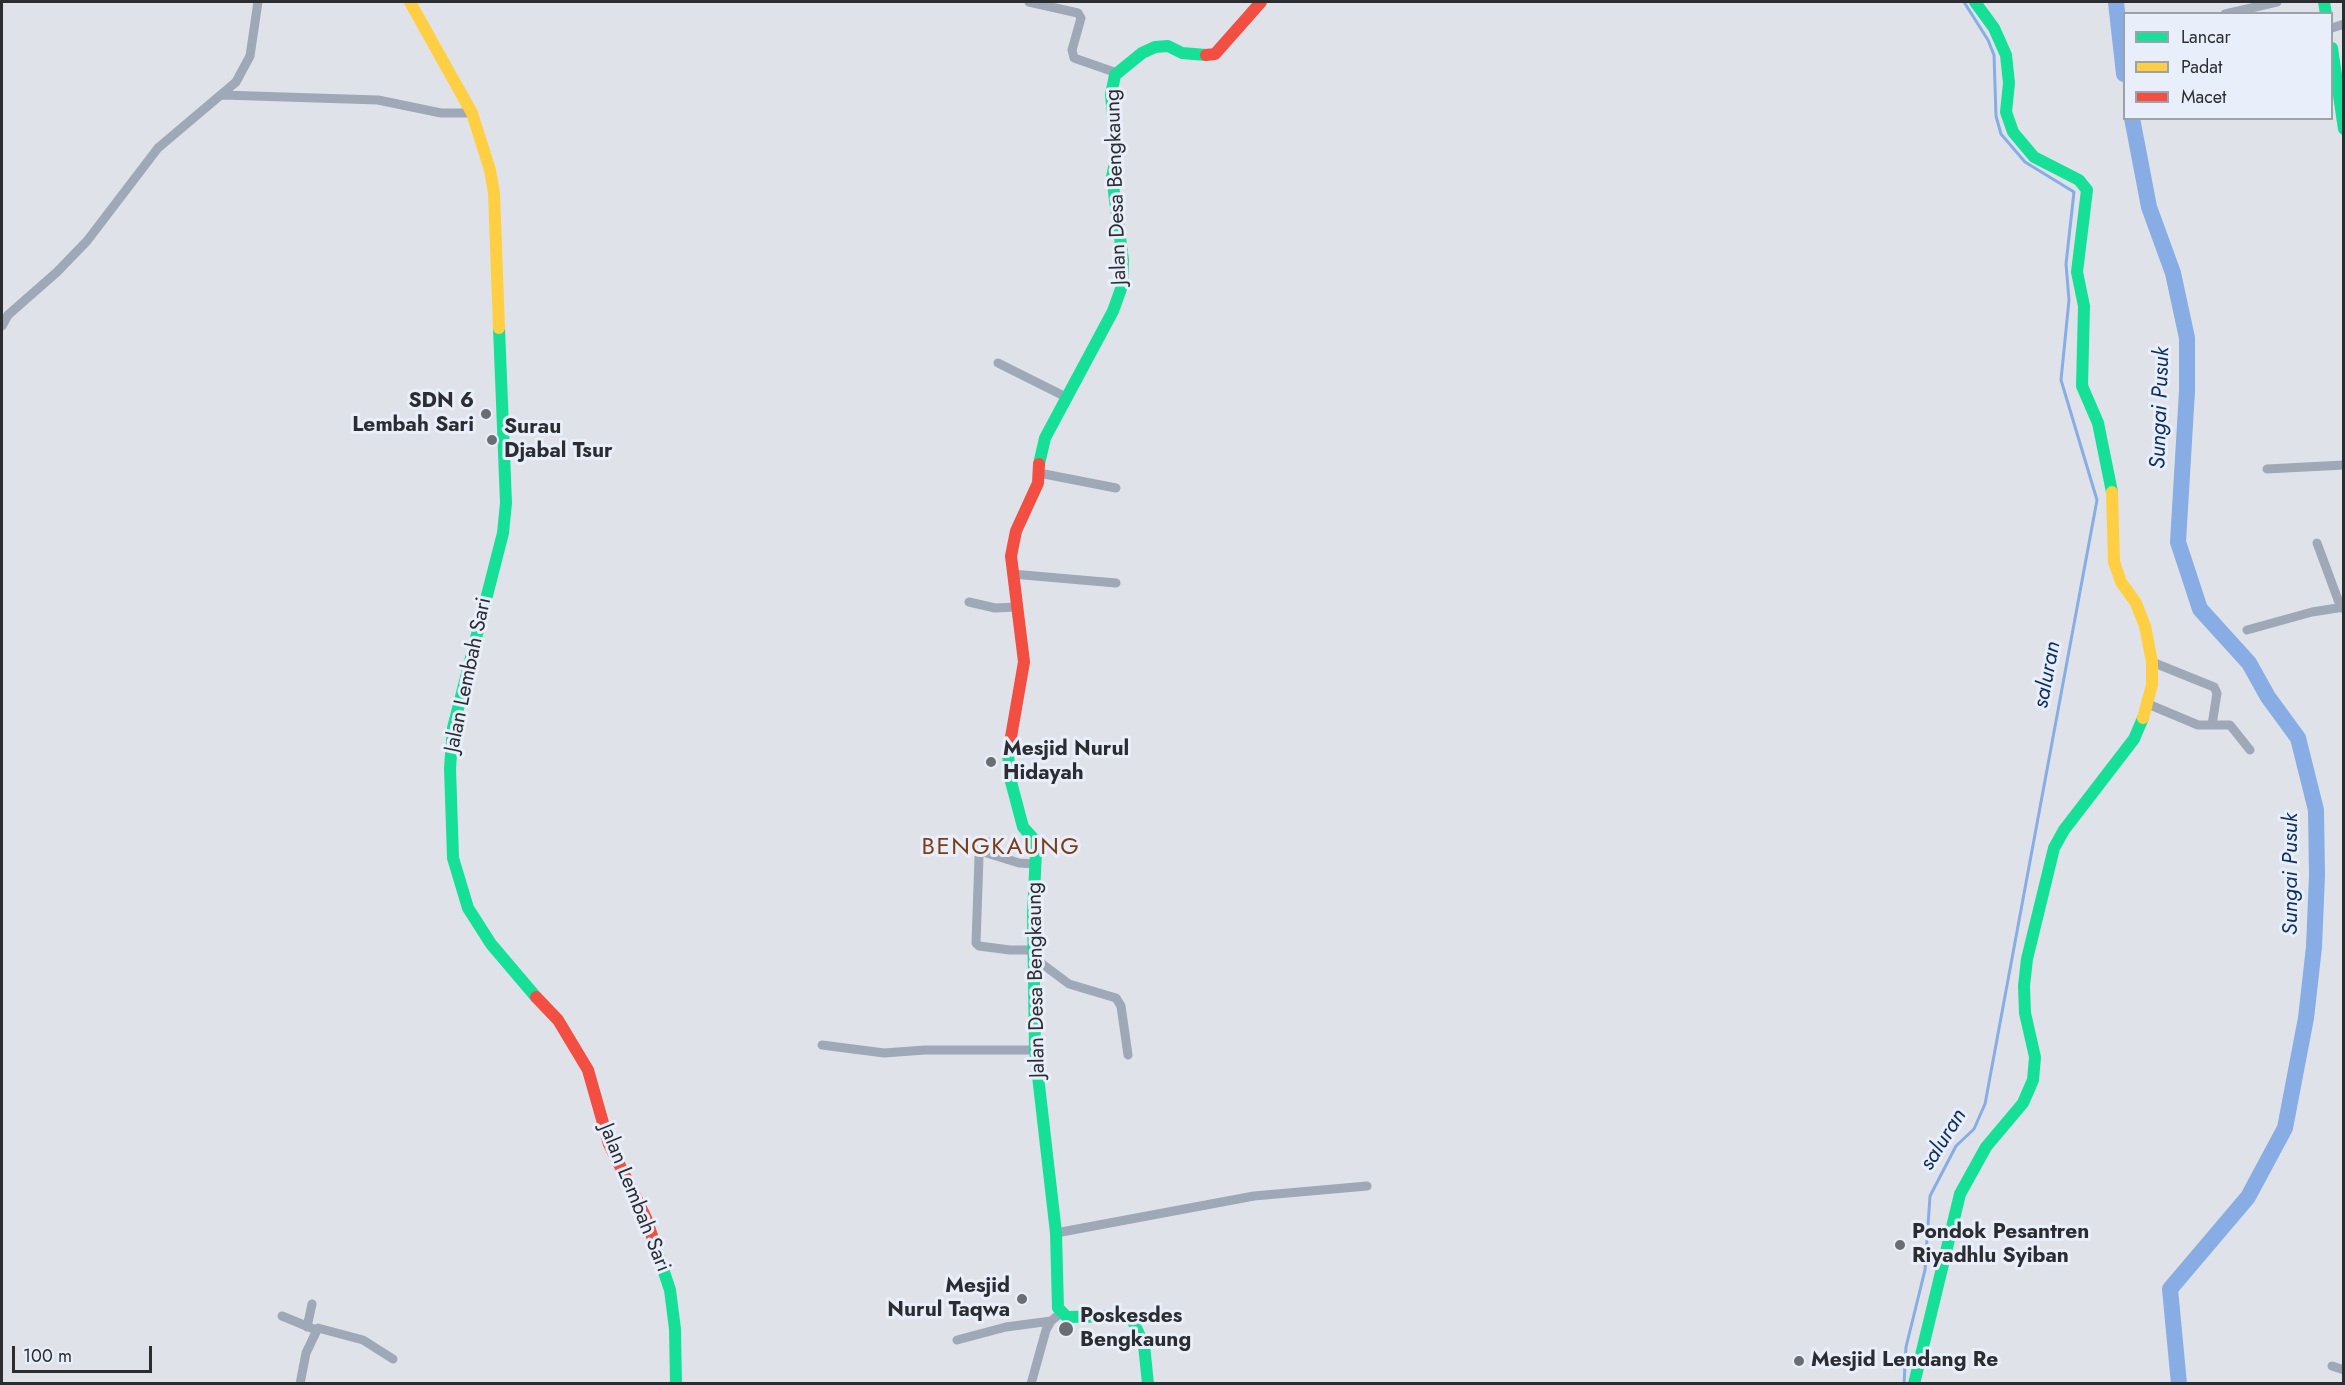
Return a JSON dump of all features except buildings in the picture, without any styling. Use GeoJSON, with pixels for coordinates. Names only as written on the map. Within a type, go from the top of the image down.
{"type":"FeatureCollection","features":[{"type":"Feature","properties":{"kind":"street"},"geometry":{"type":"LineString","coordinates":[[2,326],[8,315],[57,272],[87,241],[149,157],[222,95],[240,76],[250,56],[258,2]]}},
{"type":"Feature","properties":{"kind":"street","name":"Jalan Lembah Sari"},"geometry":{"type":"LineString","coordinates":[[410,2],[472,113],[490,170],[494,193],[506,503],[502,533],[453,728],[450,768],[453,858],[468,908],[514,974],[567,1032],[588,1070],[609,1144],[646,1218],[670,1290],[675,1329],[676,1383]]}},
{"type":"Feature","properties":{"kind":"street"},"geometry":{"type":"LineString","coordinates":[[1029,2],[1078,13],[1081,18],[1072,50],[1074,58],[1117,73]]}},
{"type":"Feature","properties":{"kind":"street","name":"Jalan Desa Bengkaung"},"geometry":{"type":"LineString","coordinates":[[1056,1317],[1058,1306],[1056,1233],[1035,1050],[1033,953],[1035,844],[1019,815],[1009,766],[1009,734],[1024,670],[1012,574],[1013,540],[1036,488],[1045,438],[1113,311],[1122,286],[1123,260],[1112,177],[1117,154],[1111,95],[1117,73],[1147,50],[1160,46],[1168,46],[1182,53],[1215,54],[1261,2]]}},
{"type":"Feature","properties":{"kind":"street"},"geometry":{"type":"LineString","coordinates":[[1914,1383],[1960,1194],[1978,1158],[2018,1112],[2031,1087],[2035,1057],[2025,1013],[2025,972],[2054,848],[2064,830],[2134,739],[2148,705],[2152,662],[2141,614],[2133,596],[2119,577],[2114,562],[2112,492],[2098,423],[2082,386],[2084,306],[2077,272],[2087,190],[2079,180],[2034,157],[2013,132],[2006,112],[2009,83],[2006,55],[1994,28],[1975,2]]}},
{"type":"Feature","properties":{"kind":"street"},"geometry":{"type":"LineString","coordinates":[[2234,12],[2277,2]]}},
{"type":"Feature","properties":{"kind":"street"},"geometry":{"type":"LineString","coordinates":[[2333,61],[2343,124]]}},
{"type":"Feature","properties":{"kind":"street"},"geometry":{"type":"LineString","coordinates":[[222,95],[378,100],[441,113],[472,113]]}},
{"type":"Feature","properties":{"kind":"street"},"geometry":{"type":"LineString","coordinates":[[998,363],[1068,398]]}},
{"type":"Feature","properties":{"kind":"street"},"geometry":{"type":"LineString","coordinates":[[2267,469],[2343,465]]}},
{"type":"Feature","properties":{"kind":"street"},"geometry":{"type":"LineString","coordinates":[[1039,473],[1116,488]]}},
{"type":"Feature","properties":{"kind":"street"},"geometry":{"type":"LineString","coordinates":[[2247,630],[2312,612],[2342,608],[2317,543]]}},
{"type":"Feature","properties":{"kind":"street"},"geometry":{"type":"LineString","coordinates":[[1012,574],[1116,583]]}},
{"type":"Feature","properties":{"kind":"street"},"geometry":{"type":"LineString","coordinates":[[969,602],[995,608],[1017,607]]}},
{"type":"Feature","properties":{"kind":"street"},"geometry":{"type":"LineString","coordinates":[[2152,662],[2214,687],[2217,693],[2212,725]]}},
{"type":"Feature","properties":{"kind":"street"},"geometry":{"type":"LineString","coordinates":[[2148,705],[2198,725],[2232,726],[2250,750]]}},
{"type":"Feature","properties":{"kind":"street"},"geometry":{"type":"LineString","coordinates":[[989,843],[980,851],[976,943],[979,946],[1033,953],[1069,984],[1116,998],[1121,1006],[1128,1055]]}},
{"type":"Feature","properties":{"kind":"street"},"geometry":{"type":"LineString","coordinates":[[980,851],[1019,863],[1036,864]]}},
{"type":"Feature","properties":{"kind":"street"},"geometry":{"type":"LineString","coordinates":[[822,1046],[884,1053],[925,1050],[1035,1050]]}},
{"type":"Feature","properties":{"kind":"street"},"geometry":{"type":"LineString","coordinates":[[1056,1233],[1254,1196],[1368,1186]]}},
{"type":"Feature","properties":{"kind":"street"},"geometry":{"type":"LineString","coordinates":[[300,1383],[311,1328],[312,1304]]}},
{"type":"Feature","properties":{"kind":"street"},"geometry":{"type":"LineString","coordinates":[[282,1316],[311,1328],[320,1328],[363,1340],[393,1359]]}},
{"type":"Feature","properties":{"kind":"street"},"geometry":{"type":"LineString","coordinates":[[1031,1383],[1042,1340],[1056,1317]]}},
{"type":"Feature","properties":{"kind":"street"},"geometry":{"type":"LineString","coordinates":[[957,1340],[1056,1317],[1130,1318],[1141,1334],[1148,1383]]}},
{"type":"Feature","properties":{"kind":"street"},"geometry":{"type":"LineString","coordinates":[[2332,1366],[2343,1370]]}},
{"type":"Feature","properties":{"kind":"waterway","name":"saluran"},"geometry":{"type":"LineString","coordinates":[[1904,1384],[1906,1347],[1925,1270],[1930,1196],[1956,1146],[1974,1129],[1985,1104],[2097,500],[2061,380],[2069,300],[2066,264],[2074,192],[2025,162],[2001,134],[1996,116],[1994,55],[1988,40],[1964,2]]}},
{"type":"Feature","properties":{"kind":"waterway","name":"Sungai Pusuk"},"geometry":{"type":"LineString","coordinates":[[2116,2],[2123,65]]}},
{"type":"Feature","properties":{"kind":"waterway","name":"Sungai Pusuk"},"geometry":{"type":"LineString","coordinates":[[2132,120],[2149,207],[2173,273],[2187,338],[2187,391],[2178,542],[2200,609],[2249,663],[2268,697],[2298,738],[2316,810],[2317,875],[2314,947],[2306,1018],[2285,1128],[2248,1197],[2170,1289],[2179,1384]]}},
{"type":"Feature","properties":{"kind":"traffic: fast"},"geometry":{"type":"LineString","coordinates":[[1975,2],[1994,28],[2006,55],[2009,83],[2006,112],[2013,132],[2034,157],[2079,180],[2087,190],[2077,272],[2084,306],[2082,386],[2098,423],[2112,492]]}},
{"type":"Feature","properties":{"kind":"traffic: fast"},"geometry":{"type":"LineString","coordinates":[[2324,2],[2326,12]]}},
{"type":"Feature","properties":{"kind":"traffic: fast"},"geometry":{"type":"LineString","coordinates":[[1039,464],[1045,438],[1113,311],[1122,286],[1123,260],[1112,177],[1117,154],[1111,95],[1115,75],[1142,53],[1155,47],[1168,46],[1182,53],[1206,55]]}},
{"type":"Feature","properties":{"kind":"traffic: fast"},"geometry":{"type":"LineString","coordinates":[[2333,55],[2344,129]]}},
{"type":"Feature","properties":{"kind":"traffic: fast"},"geometry":{"type":"LineString","coordinates":[[499,328],[506,503],[503,533],[453,728],[450,768],[453,858],[468,908],[491,944],[536,997]]}},
{"type":"Feature","properties":{"kind":"traffic: fast"},"geometry":{"type":"LineString","coordinates":[[1914,1384],[1960,1194],[1986,1147],[2023,1103],[2033,1080],[2035,1057],[2025,1013],[2024,986],[2027,959],[2054,848],[2064,830],[2134,739],[2143,718]]}},
{"type":"Feature","properties":{"kind":"traffic: fast"},"geometry":{"type":"LineString","coordinates":[[1011,737],[1008,753],[1010,778],[1023,827],[1032,837],[1036,852],[1033,914],[1035,1050],[1056,1233],[1058,1308],[1067,1317],[1125,1316],[1132,1319],[1144,1345],[1148,1384]]}},
{"type":"Feature","properties":{"kind":"traffic: fast"},"geometry":{"type":"LineString","coordinates":[[652,1236],[670,1290],[675,1329],[676,1384]]}},
{"type":"Feature","properties":{"kind":"traffic: slow"},"geometry":{"type":"LineString","coordinates":[[410,2],[472,113],[490,170],[494,193],[499,328]]}},
{"type":"Feature","properties":{"kind":"traffic: slow"},"geometry":{"type":"LineString","coordinates":[[2112,492],[2114,562],[2121,582],[2136,603],[2145,626],[2152,662],[2152,685],[2143,718]]}},
{"type":"Feature","properties":{"kind":"traffic: jam"},"geometry":{"type":"LineString","coordinates":[[1206,55],[1215,54],[1261,2]]}},
{"type":"Feature","properties":{"kind":"traffic: jam"},"geometry":{"type":"LineString","coordinates":[[1011,737],[1024,662],[1011,556],[1016,531],[1038,483],[1039,464]]}},
{"type":"Feature","properties":{"kind":"traffic: jam"},"geometry":{"type":"LineString","coordinates":[[536,997],[558,1020],[588,1070],[609,1144],[646,1218],[652,1236]]}},
{"type":"Feature","properties":{"kind":"place","name":"SDN 6 Lembah Sari"},"geometry":{"type":"Point","coordinates":[486,414]}},
{"type":"Feature","properties":{"kind":"place","name":"Surau Djabal Tsur"},"geometry":{"type":"Point","coordinates":[492,440]}},
{"type":"Feature","properties":{"kind":"place","name":"Mesjid Nurul Hidayah"},"geometry":{"type":"Point","coordinates":[991,762]}},
{"type":"Feature","properties":{"kind":"place","name":"Pondok Pesantren Riyadhlu Syiban"},"geometry":{"type":"Point","coordinates":[1900,1245]}},
{"type":"Feature","properties":{"kind":"place","name":"Mesjid Nurul Taqwa"},"geometry":{"type":"Point","coordinates":[1022,1299]}},
{"type":"Feature","properties":{"kind":"place","name":"Poskesdes Bengkaung"},"geometry":{"type":"Point","coordinates":[1066,1329]}},
{"type":"Feature","properties":{"kind":"place","name":"Mesjid Lendang Re"},"geometry":{"type":"Point","coordinates":[1799,1361]}},
{"type":"Feature","properties":{"kind":"district","name":"BENGKAUNG"},"geometry":{"type":"Point","coordinates":[1001,848]}}]}
